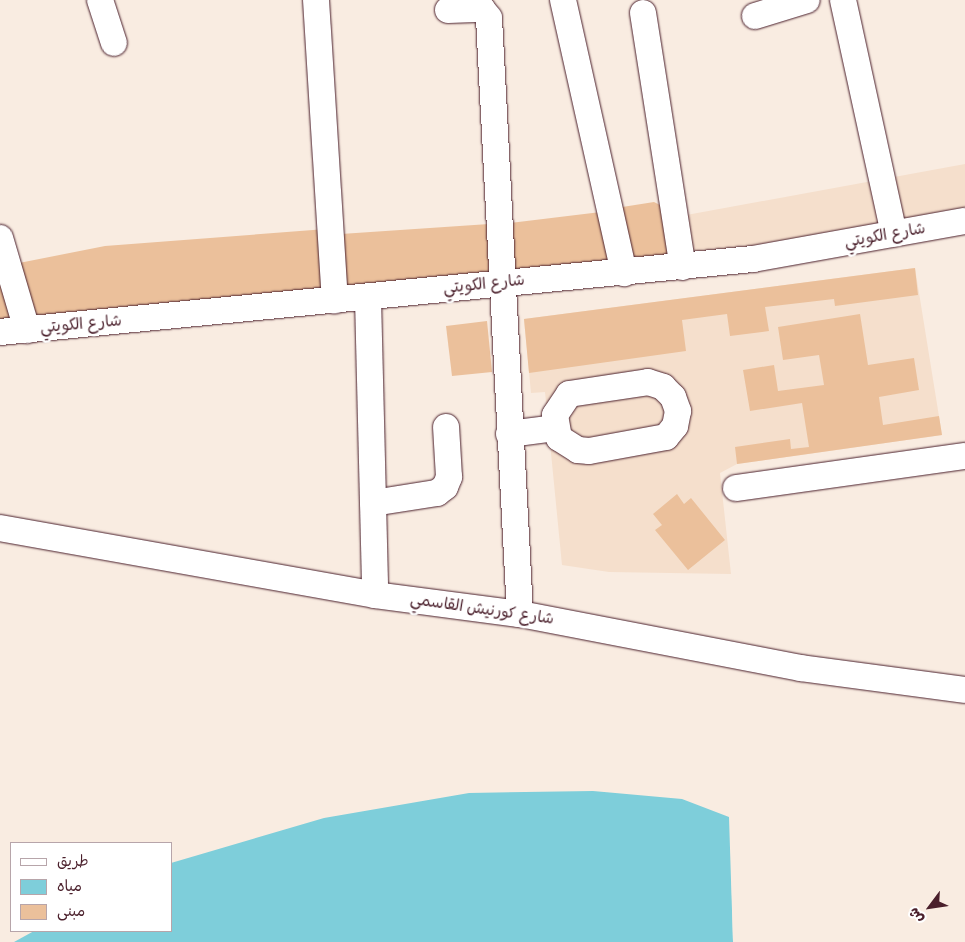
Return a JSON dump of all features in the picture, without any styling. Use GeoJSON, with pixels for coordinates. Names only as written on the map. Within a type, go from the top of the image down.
{"type":"FeatureCollection","features":[{"type":"Feature","properties":{"kind":"street"},"geometry":{"type":"LineString","coordinates":[[100,0],[114,43]]}},
{"type":"Feature","properties":{"kind":"street"},"geometry":{"type":"LineString","coordinates":[[316,0],[335,300]]}},
{"type":"Feature","properties":{"kind":"street"},"geometry":{"type":"LineString","coordinates":[[563,0],[624,274]]}},
{"type":"Feature","properties":{"kind":"street"},"geometry":{"type":"LineString","coordinates":[[755,16],[807,0]]}},
{"type":"Feature","properties":{"kind":"street"},"geometry":{"type":"LineString","coordinates":[[843,0],[894,234]]}},
{"type":"Feature","properties":{"kind":"street"},"geometry":{"type":"LineString","coordinates":[[448,10],[482,9],[489,18],[499,283],[520,614]]}},
{"type":"Feature","properties":{"kind":"street"},"geometry":{"type":"LineString","coordinates":[[644,13],[683,267]]}},
{"type":"Feature","properties":{"kind":"street","name":"شارع الكويتي"},"geometry":{"type":"LineString","coordinates":[[0,332],[368,298],[499,283],[624,274],[683,267],[965,221]]}},
{"type":"Feature","properties":{"kind":"street"},"geometry":{"type":"LineString","coordinates":[[0,238],[27,330]]}},
{"type":"Feature","properties":{"kind":"street"},"geometry":{"type":"LineString","coordinates":[[368,298],[375,595]]}},
{"type":"Feature","properties":{"kind":"street"},"geometry":{"type":"LineString","coordinates":[[373,503],[437,493],[445,488],[449,477],[446,427]]}},
{"type":"Feature","properties":{"kind":"street"},"geometry":{"type":"LineString","coordinates":[[508,434],[555,428]]}},
{"type":"Feature","properties":{"kind":"street"},"geometry":{"type":"LineString","coordinates":[[736,488],[965,456]]}},
{"type":"Feature","properties":{"kind":"street","name":"شارع كورنيش القاسمي"},"geometry":{"type":"LineString","coordinates":[[0,528],[375,595],[520,614],[800,668],[965,690]]}},
{"type":"Feature","properties":{"kind":"shaded area"},"geometry":{"type":"Polygon","coordinates":[[[965,164],[965,220],[688,265],[681,216],[965,164]]]}},
{"type":"Feature","properties":{"kind":"shaded area"},"geometry":{"type":"Polygon","coordinates":[[[915,268],[942,435],[737,464],[720,473],[731,574],[609,572],[562,565],[545,392],[531,393],[524,319],[915,268]]]}},
{"type":"Feature","properties":{"kind":"water"},"geometry":{"type":"Polygon","coordinates":[[[593,791],[682,799],[729,817],[733,942],[14,942],[32,932],[172,932],[172,863],[324,818],[469,793],[593,791]]]}},
{"type":"Feature","properties":{"kind":"pier"},"geometry":{"type":"Polygon","coordinates":[[[730,815],[736,871],[735,942],[733,942],[730,815]]]}},
{"type":"Feature","properties":{"kind":"building"},"geometry":{"type":"Polygon","coordinates":[[[654,202],[670,210],[678,263],[629,270],[616,208],[654,202]]]}},
{"type":"Feature","properties":{"kind":"building"},"geometry":{"type":"Polygon","coordinates":[[[609,211],[619,265],[504,278],[502,224],[609,211]]]}},
{"type":"Feature","properties":{"kind":"building"},"geometry":{"type":"Polygon","coordinates":[[[489,224],[493,280],[345,290],[341,234],[489,224]]]}},
{"type":"Feature","properties":{"kind":"building"},"geometry":{"type":"Polygon","coordinates":[[[326,229],[329,293],[35,320],[19,263],[105,246],[326,229]]]}},
{"type":"Feature","properties":{"kind":"building"},"geometry":{"type":"Polygon","coordinates":[[[0,268],[15,327],[0,328],[0,268]]]}},
{"type":"Feature","properties":{"kind":"building"},"geometry":{"type":"Polygon","coordinates":[[[915,268],[918,295],[835,306],[834,299],[765,307],[769,331],[730,336],[727,314],[682,320],[686,351],[529,373],[524,319],[915,268]]]}},
{"type":"Feature","properties":{"kind":"building"},"geometry":{"type":"Polygon","coordinates":[[[860,314],[868,365],[914,358],[919,390],[879,397],[883,425],[939,416],[942,435],[737,464],[735,447],[790,439],[791,449],[809,447],[802,403],[750,411],[743,370],[774,365],[778,391],[824,385],[819,355],[783,360],[778,327],[860,314]]]}},
{"type":"Feature","properties":{"kind":"building"},"geometry":{"type":"Polygon","coordinates":[[[487,321],[492,372],[452,376],[446,326],[487,321]]]}},
{"type":"Feature","properties":{"kind":"building"},"geometry":{"type":"Polygon","coordinates":[[[677,494],[684,504],[691,498],[725,540],[688,570],[655,530],[662,525],[653,514],[677,494]]]}}]}
